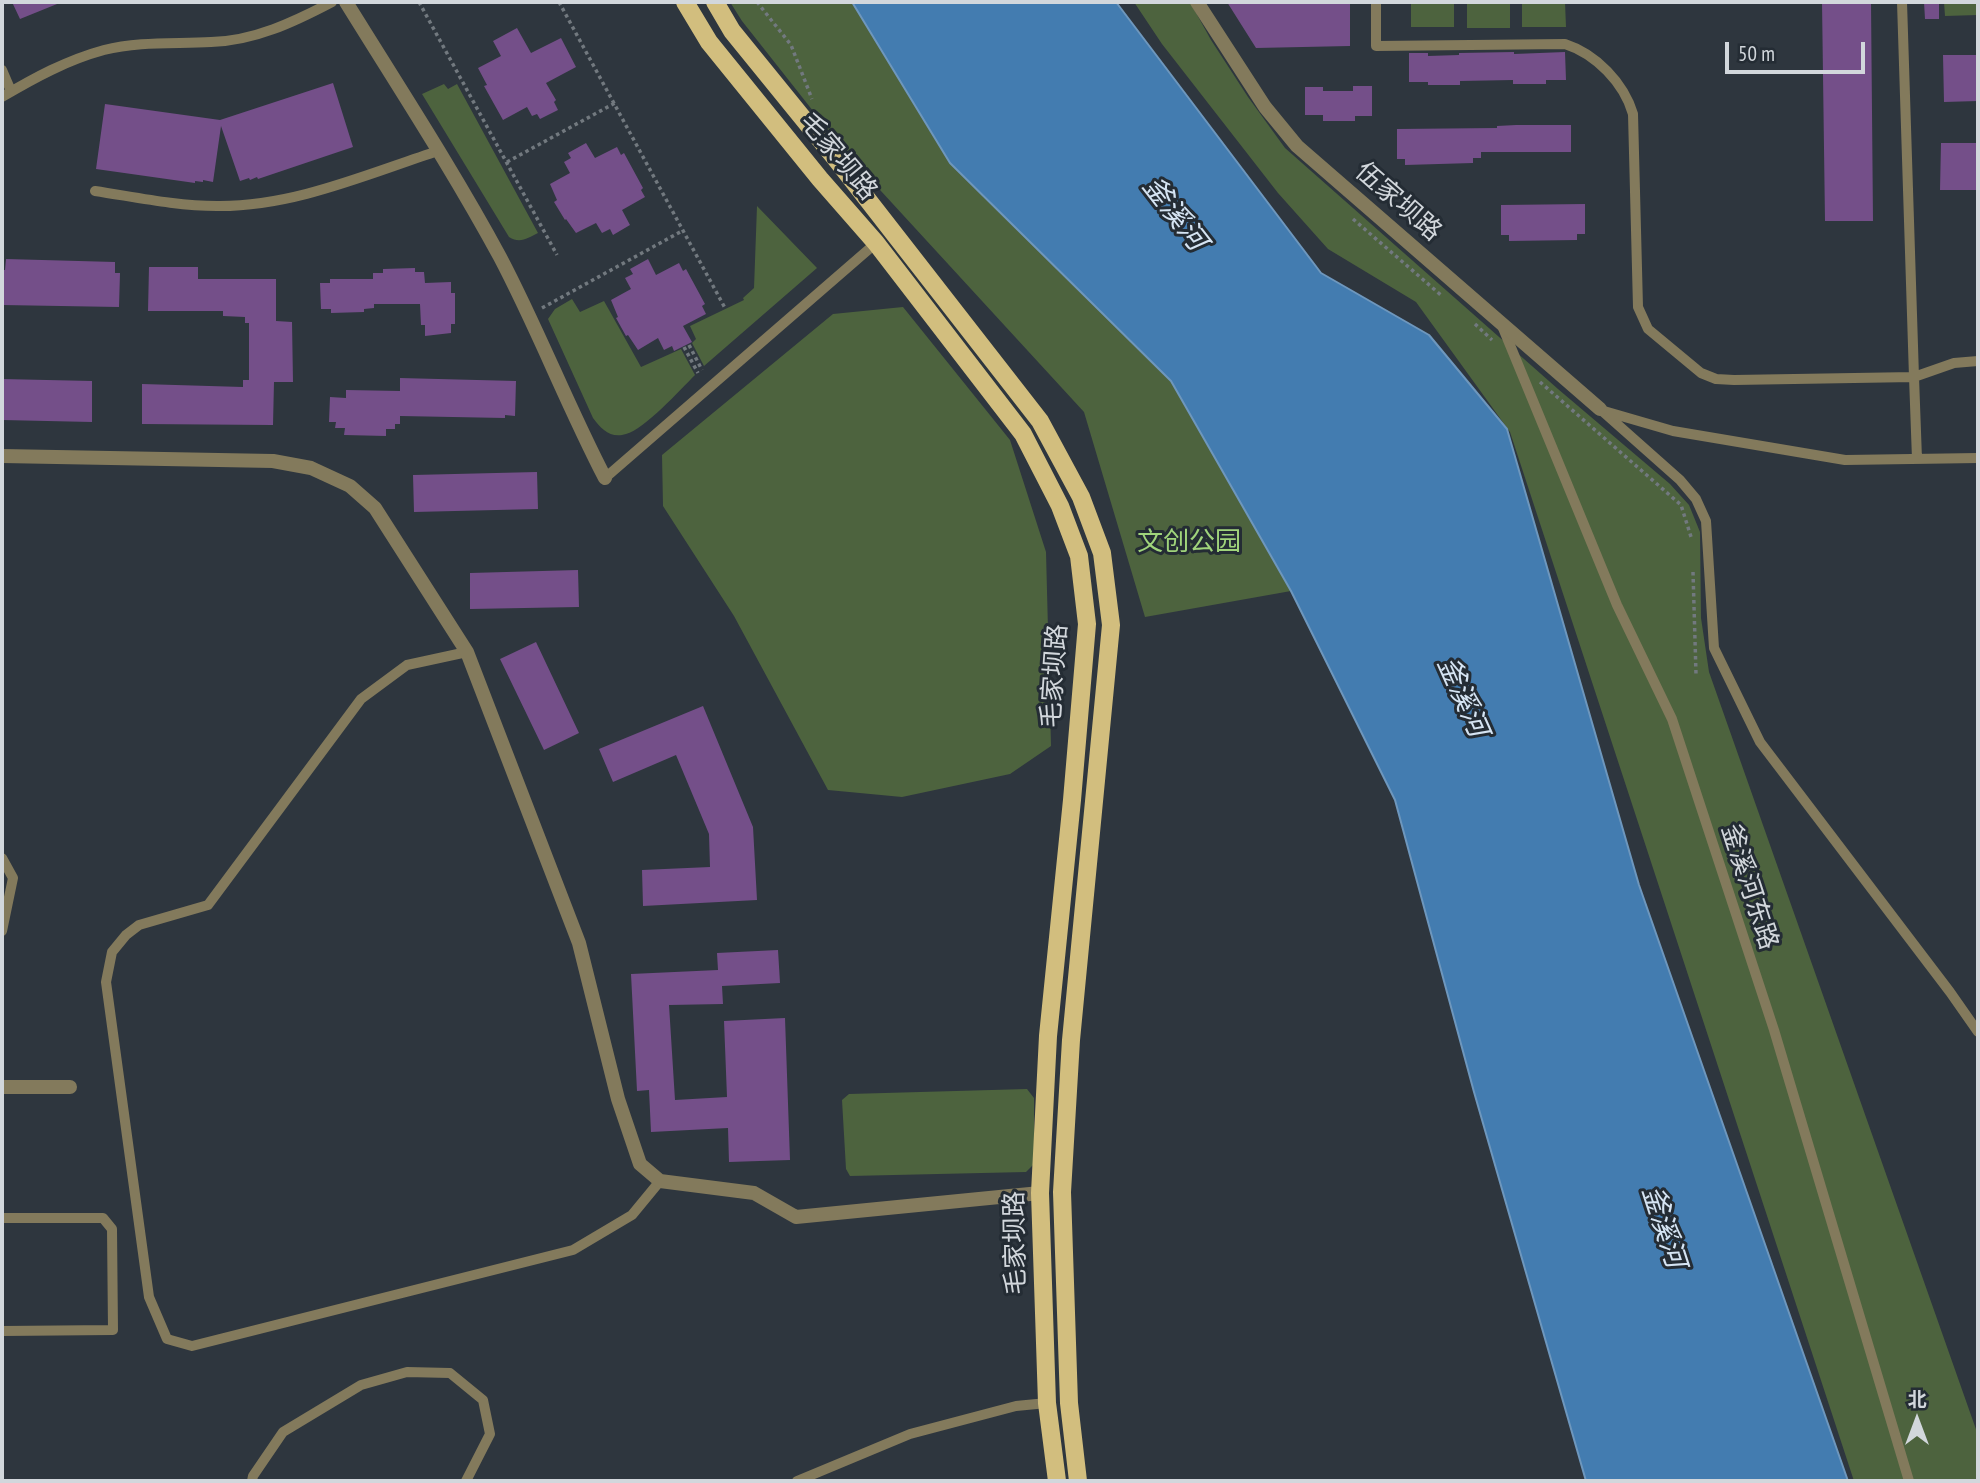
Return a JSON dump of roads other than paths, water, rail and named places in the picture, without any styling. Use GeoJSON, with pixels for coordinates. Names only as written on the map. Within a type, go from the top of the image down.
{"type":"FeatureCollection","features":[{"type":"Feature","properties":{"kind":"main road","name":"毛家坝路"},"geometry":{"type":"LineString","coordinates":[[685,2],[709,42],[820,179],[876,243],[1023,434],[1060,506],[1079,556],[1087,624],[1048,1036],[1040,1193],[1047,1403],[1057,1481]]}},
{"type":"Feature","properties":{"kind":"main road","name":"毛家坝路"},"geometry":{"type":"LineString","coordinates":[[715,2],[732,31],[1041,421],[1081,497],[1102,553],[1111,625],[1071,1040],[1062,1192],[1069,1403],[1078,1481]]}},
{"type":"Feature","properties":{"kind":"street"},"geometry":{"type":"LineString","coordinates":[[346,2],[500,258],[605,478]]}},
{"type":"Feature","properties":{"kind":"street","name":"伍家坝路"},"geometry":{"type":"LineString","coordinates":[[1198,2],[1265,107],[1297,146],[1600,410]]}},
{"type":"Feature","properties":{"kind":"street"},"geometry":{"type":"LineString","coordinates":[[2,456],[272,461],[311,468],[351,486],[375,508],[467,652],[579,943],[618,1099],[640,1164],[660,1181],[754,1193],[796,1217],[1040,1193]]}},
{"type":"Feature","properties":{"kind":"street"},"geometry":{"type":"LineString","coordinates":[[2,1087],[70,1087]]}},
{"type":"Feature","properties":{"kind":"lane"},"geometry":{"type":"LineString","coordinates":[[2,70],[6,94],[61,65],[104,50],[137,44],[213,42],[248,36],[286,25],[332,2]]}},
{"type":"Feature","properties":{"kind":"lane"},"geometry":{"type":"LineString","coordinates":[[1376,2],[1376,46],[1565,44],[1579,48],[1623,89],[1633,114],[1638,307],[1648,329],[1701,373],[1725,380],[1914,377],[1954,363],[1978,362]]}},
{"type":"Feature","properties":{"kind":"lane"},"geometry":{"type":"LineString","coordinates":[[1902,2],[1917,459]]}},
{"type":"Feature","properties":{"kind":"lane"},"geometry":{"type":"LineString","coordinates":[[95,191],[191,205],[245,205],[300,195],[438,151]]}},
{"type":"Feature","properties":{"kind":"lane"},"geometry":{"type":"LineString","coordinates":[[605,478],[876,243]]}},
{"type":"Feature","properties":{"kind":"lane","name":"釜溪河东路"},"geometry":{"type":"LineString","coordinates":[[1501,324],[1617,605],[1672,719],[1774,1030],[1909,1481]]}},
{"type":"Feature","properties":{"kind":"lane"},"geometry":{"type":"LineString","coordinates":[[1600,410],[1673,430],[1845,460],[1978,458]]}},
{"type":"Feature","properties":{"kind":"lane"},"geometry":{"type":"LineString","coordinates":[[1600,410],[1680,480],[1696,499],[1706,521],[1714,648],[1760,742],[1978,1032]]}},
{"type":"Feature","properties":{"kind":"lane"},"geometry":{"type":"LineString","coordinates":[[467,652],[407,665],[360,699],[208,905],[139,925],[126,935],[112,952],[106,982],[149,1297],[167,1339],[192,1346],[573,1250],[632,1215],[660,1181]]}},
{"type":"Feature","properties":{"kind":"lane"},"geometry":{"type":"LineString","coordinates":[[2,858],[13,878],[2,931]]}},
{"type":"Feature","properties":{"kind":"lane"},"geometry":{"type":"LineString","coordinates":[[2,1218],[103,1218],[108,1222],[112,1229],[113,1330],[2,1331]]}},
{"type":"Feature","properties":{"kind":"lane"},"geometry":{"type":"LineString","coordinates":[[252,1481],[283,1432],[361,1385],[407,1372],[450,1373],[483,1400],[489,1434],[466,1481]]}},
{"type":"Feature","properties":{"kind":"lane"},"geometry":{"type":"LineString","coordinates":[[797,1481],[910,1434],[1016,1406],[1047,1403]]}},
{"type":"Feature","properties":{"kind":"water","name":"釜溪河"},"geometry":{"type":"Polygon","coordinates":[[[852,2],[1116,2],[1321,273],[1429,335],[1507,429],[1639,885],[1848,1481],[1586,1481],[1474,1092],[1395,800],[1291,591],[1171,381],[950,163],[852,2]]]}},
{"type":"Feature","properties":{"kind":"park label","name":"文创公园"},"geometry":{"type":"Point","coordinates":[1189,543]}}]}
